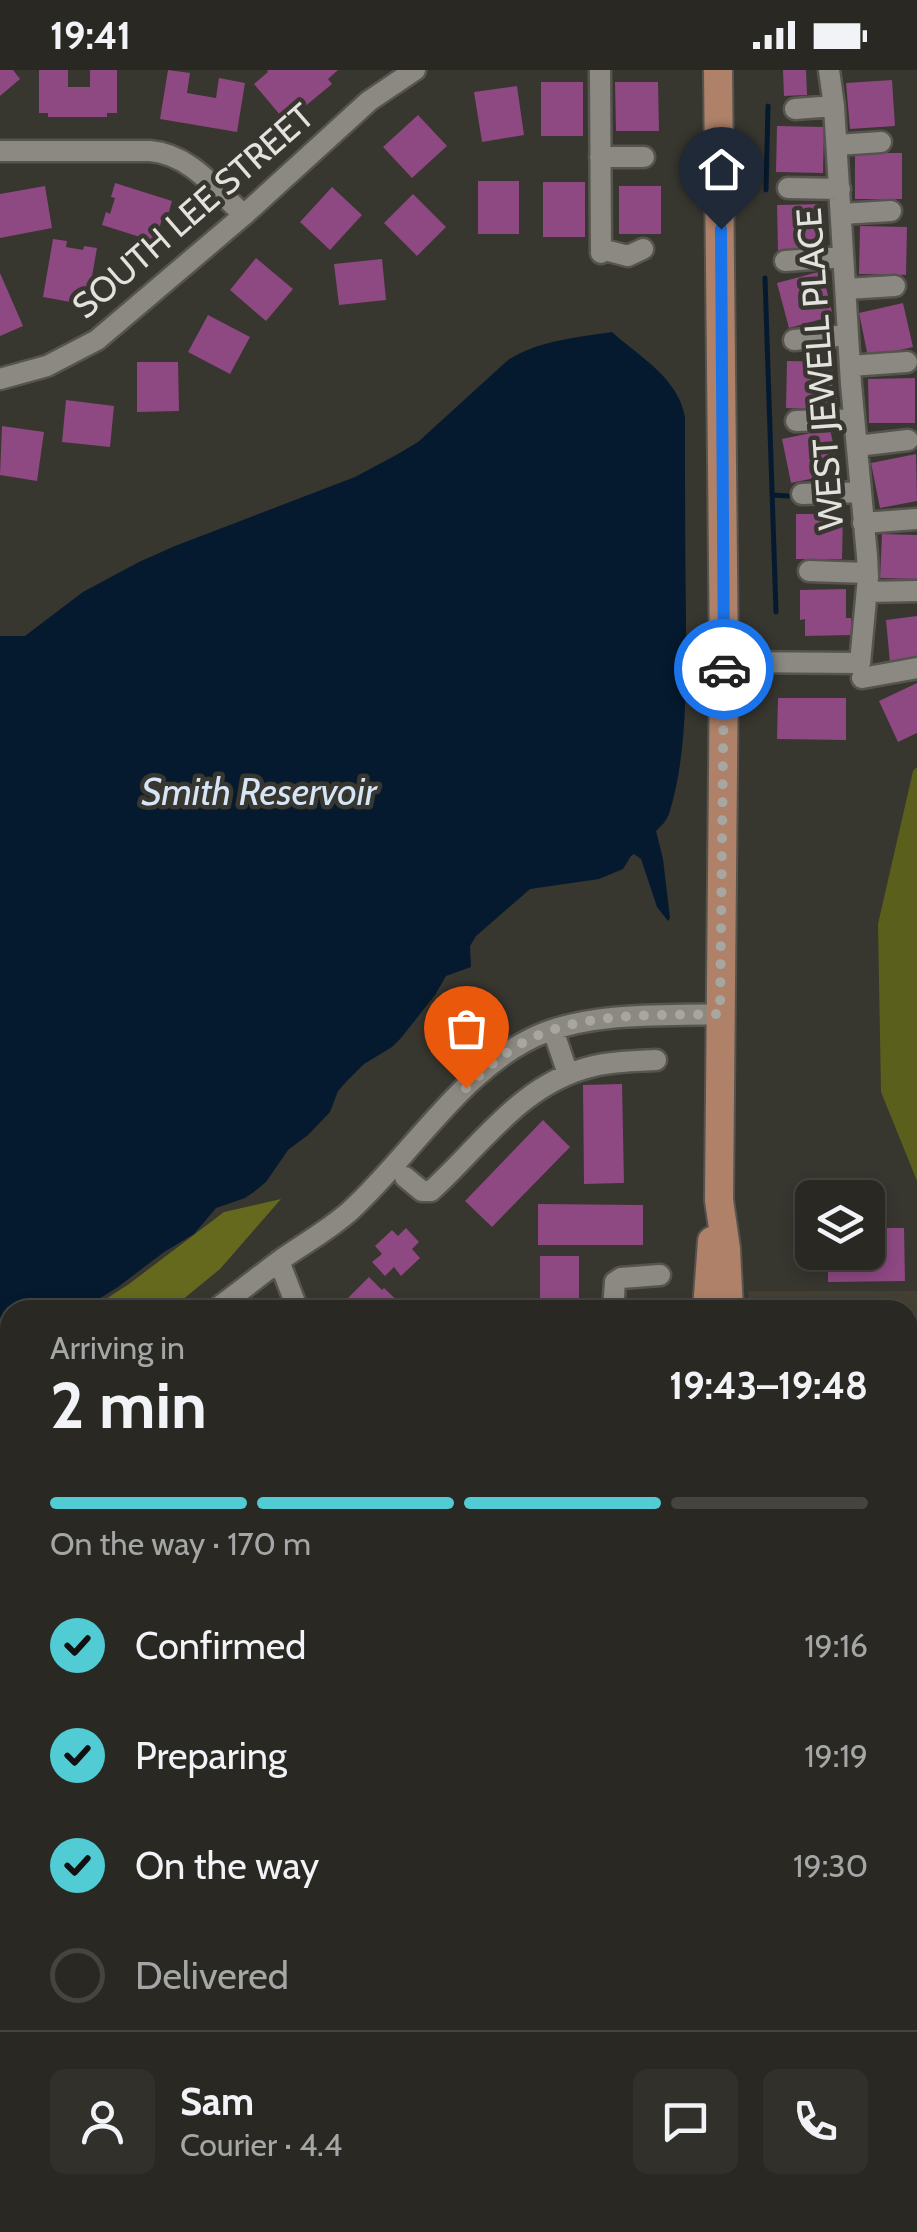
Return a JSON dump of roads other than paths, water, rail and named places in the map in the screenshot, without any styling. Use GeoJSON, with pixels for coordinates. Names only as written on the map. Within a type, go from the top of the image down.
{"type":"FeatureCollection","features":[{"type":"Feature","properties":{"kind":"main road"},"geometry":{"type":"LineString","coordinates":[[718,70],[724,662],[719,1200],[729,1300]]}},
{"type":"Feature","properties":{"kind":"main road"},"geometry":{"type":"LineString","coordinates":[[708,1300],[719,1200]]}},
{"type":"Feature","properties":{"kind":"street","name":"SOUTH LEE STREET"},"geometry":{"type":"LineString","coordinates":[[0,378],[47,366],[97,340],[244,216],[368,101],[415,70]]}},
{"type":"Feature","properties":{"kind":"street"},"geometry":{"type":"LineString","coordinates":[[600,70],[601,251],[628,256],[643,249]]}},
{"type":"Feature","properties":{"kind":"street","name":"WEST JEWELL PLACE"},"geometry":{"type":"LineString","coordinates":[[834,71],[843,258],[867,582],[861,671]]}},
{"type":"Feature","properties":{"kind":"street"},"geometry":{"type":"LineString","coordinates":[[795,109],[834,106]]}},
{"type":"Feature","properties":{"kind":"street"},"geometry":{"type":"LineString","coordinates":[[837,145],[881,142]]}},
{"type":"Feature","properties":{"kind":"street"},"geometry":{"type":"LineString","coordinates":[[0,151],[169,153],[190,165],[244,216]]}},
{"type":"Feature","properties":{"kind":"street"},"geometry":{"type":"LineString","coordinates":[[600,157],[644,157]]}},
{"type":"Feature","properties":{"kind":"street"},"geometry":{"type":"LineString","coordinates":[[788,188],[840,189]]}},
{"type":"Feature","properties":{"kind":"street"},"geometry":{"type":"LineString","coordinates":[[841,214],[891,210]]}},
{"type":"Feature","properties":{"kind":"street"},"geometry":{"type":"LineString","coordinates":[[785,261],[843,258]]}},
{"type":"Feature","properties":{"kind":"street"},"geometry":{"type":"LineString","coordinates":[[846,288],[896,286]]}},
{"type":"Feature","properties":{"kind":"street"},"geometry":{"type":"LineString","coordinates":[[794,340],[848,335]]}},
{"type":"Feature","properties":{"kind":"street"},"geometry":{"type":"LineString","coordinates":[[850,366],[906,362]]}},
{"type":"Feature","properties":{"kind":"street"},"geometry":{"type":"LineString","coordinates":[[796,421],[854,419]]}},
{"type":"Feature","properties":{"kind":"street"},"geometry":{"type":"LineString","coordinates":[[856,446],[908,440]]}},
{"type":"Feature","properties":{"kind":"street"},"geometry":{"type":"LineString","coordinates":[[802,494],[860,492]]}},
{"type":"Feature","properties":{"kind":"street"},"geometry":{"type":"LineString","coordinates":[[863,523],[917,519]]}},
{"type":"Feature","properties":{"kind":"street"},"geometry":{"type":"LineString","coordinates":[[809,572],[917,591]]}},
{"type":"Feature","properties":{"kind":"street"},"geometry":{"type":"LineString","coordinates":[[724,662],[861,671],[917,668]]}},
{"type":"Feature","properties":{"kind":"street"},"geometry":{"type":"LineString","coordinates":[[228,1300],[351,1210],[480,1074],[516,1047],[578,1023],[624,1017],[720,1014]]}},
{"type":"Feature","properties":{"kind":"street"},"geometry":{"type":"LineString","coordinates":[[552,1030],[568,1074]]}},
{"type":"Feature","properties":{"kind":"street"},"geometry":{"type":"LineString","coordinates":[[406,1177],[422,1191],[430,1190],[518,1104],[568,1074],[596,1065],[656,1060]]}},
{"type":"Feature","properties":{"kind":"street"},"geometry":{"type":"LineString","coordinates":[[280,1261],[294,1300]]}},
{"type":"Feature","properties":{"kind":"street"},"geometry":{"type":"LineString","coordinates":[[614,1300],[615,1282],[621,1278],[660,1275]]}},
{"type":"Feature","properties":{"kind":"water","name":"Smith Reservoir"},"geometry":{"type":"Polygon","coordinates":[[[612,332],[666,379],[685,417],[685,716],[675,791],[668,817],[656,831],[670,918],[668,921],[657,907],[641,859],[634,854],[623,869],[599,879],[530,889],[476,936],[470,946],[471,967],[446,976],[401,1038],[346,1082],[330,1112],[288,1150],[266,1182],[245,1198],[216,1208],[194,1234],[97,1300],[0,1300],[0,636],[25,636],[83,592],[139,562],[355,477],[418,442],[508,360],[558,341],[612,332]]]}},
{"type":"Feature","properties":{"kind":"waterway"},"geometry":{"type":"LineString","coordinates":[[766,190],[768,106]]}},
{"type":"Feature","properties":{"kind":"waterway"},"geometry":{"type":"LineString","coordinates":[[765,278],[776,612]]}},
{"type":"Feature","properties":{"kind":"waterway"},"geometry":{"type":"LineString","coordinates":[[772,495],[789,496]]}}]}
